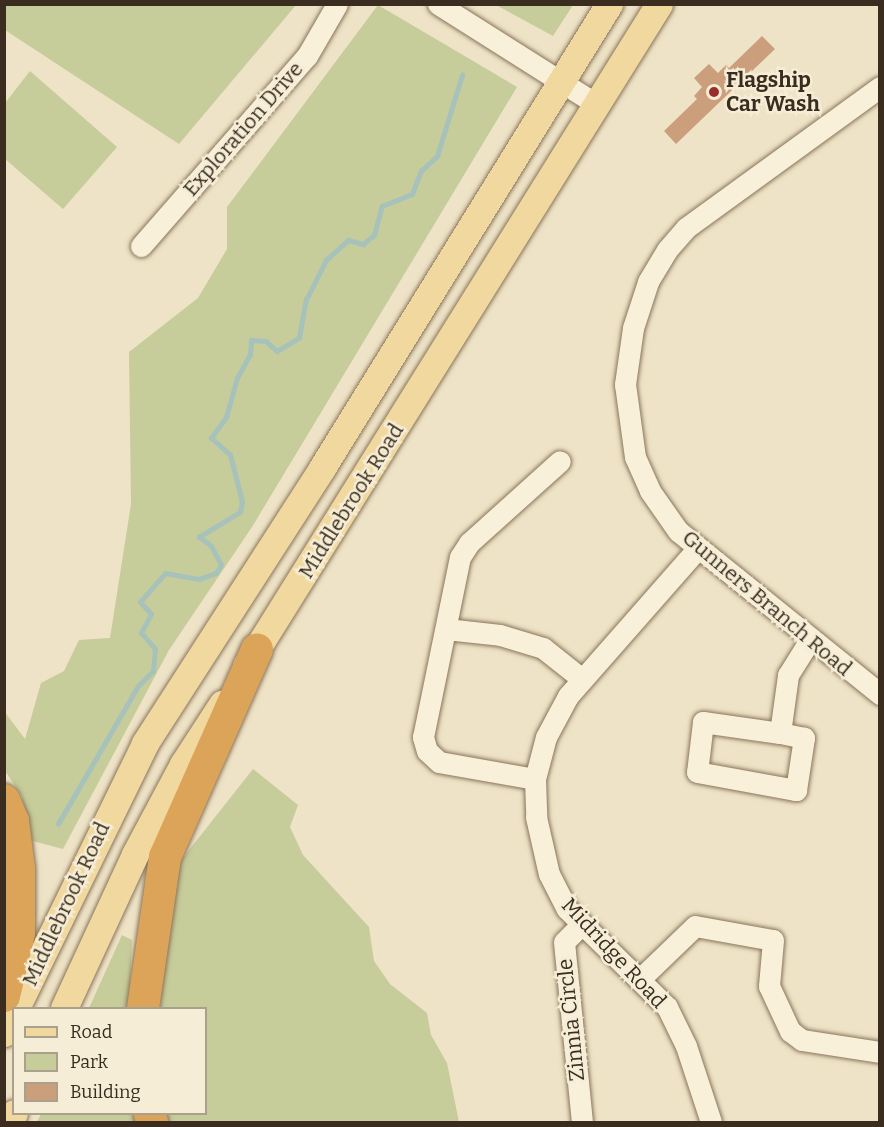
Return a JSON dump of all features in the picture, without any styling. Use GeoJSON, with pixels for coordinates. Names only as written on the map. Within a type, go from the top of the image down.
{"type":"FeatureCollection","features":[{"type":"Feature","properties":{"kind":"highway"},"geometry":{"type":"LineString","coordinates":[[143,1007],[165,857],[257,649]]}},
{"type":"Feature","properties":{"kind":"highway"},"geometry":{"type":"LineString","coordinates":[[4,800],[13,821],[19,869],[19,933],[4,996]]}},
{"type":"Feature","properties":{"kind":"main road","name":"Middlebrook Road"},"geometry":{"type":"LineString","coordinates":[[16,1007],[145,743],[562,83],[609,4]]}},
{"type":"Feature","properties":{"kind":"main road","name":"Middlebrook Road"},"geometry":{"type":"LineString","coordinates":[[64,1007],[183,764],[598,105],[659,4]]}},
{"type":"Feature","properties":{"kind":"main road"},"geometry":{"type":"LineString","coordinates":[[4,1033],[12,1019]]}},
{"type":"Feature","properties":{"kind":"street","name":"Exploration Drive"},"geometry":{"type":"LineString","coordinates":[[141,246],[307,56],[337,4]]}},
{"type":"Feature","properties":{"kind":"street"},"geometry":{"type":"LineString","coordinates":[[438,4],[598,105]]}},
{"type":"Feature","properties":{"kind":"street","name":"Gunners Branch Road"},"geometry":{"type":"LineString","coordinates":[[879,87],[686,228],[648,282],[633,328],[625,384],[627,413],[635,457],[650,491],[698,548],[809,641],[879,694]]}},
{"type":"Feature","properties":{"kind":"street"},"geometry":{"type":"LineString","coordinates":[[535,779],[439,762],[427,751],[423,737],[460,557],[469,543],[560,461]]}},
{"type":"Feature","properties":{"kind":"street","name":"Midridge Road"},"geometry":{"type":"LineString","coordinates":[[698,548],[582,679],[556,712],[535,779],[536,817],[549,874],[567,909],[667,1008],[686,1046],[711,1122]]}},
{"type":"Feature","properties":{"kind":"street"},"geometry":{"type":"LineString","coordinates":[[446,629],[508,637],[543,648],[582,679]]}},
{"type":"Feature","properties":{"kind":"street"},"geometry":{"type":"LineString","coordinates":[[780,733],[789,675],[809,641]]}},
{"type":"Feature","properties":{"kind":"street"},"geometry":{"type":"LineString","coordinates":[[703,722],[780,733],[804,738],[796,790],[697,772],[703,722]]}},
{"type":"Feature","properties":{"kind":"street","name":"Zinnia Circle"},"geometry":{"type":"LineString","coordinates":[[582,924],[564,942],[582,1122]]}},
{"type":"Feature","properties":{"kind":"street"},"geometry":{"type":"LineString","coordinates":[[640,979],[695,926],[773,940],[769,986],[790,1031],[802,1040],[879,1052]]}},
{"type":"Feature","properties":{"kind":"green space"},"geometry":{"type":"Polygon","coordinates":[[[4,5],[296,5],[179,144],[5,30],[4,5]]]}},
{"type":"Feature","properties":{"kind":"green space"},"geometry":{"type":"Polygon","coordinates":[[[378,5],[517,87],[252,527],[169,650],[63,849],[29,840],[22,796],[5,771],[4,711],[25,739],[41,683],[64,671],[79,640],[110,638],[131,504],[129,352],[198,298],[227,249],[227,207],[378,5]]]}},
{"type":"Feature","properties":{"kind":"green space"},"geometry":{"type":"Polygon","coordinates":[[[496,5],[573,5],[553,36],[496,5]]]}},
{"type":"Feature","properties":{"kind":"green space"},"geometry":{"type":"Polygon","coordinates":[[[30,71],[117,147],[63,209],[5,159],[5,103],[30,71]]]}},
{"type":"Feature","properties":{"kind":"green space"},"geometry":{"type":"Polygon","coordinates":[[[253,769],[298,805],[290,827],[303,855],[369,927],[374,961],[390,984],[427,1013],[431,1035],[447,1063],[459,1122],[168,1122],[167,1115],[207,1115],[207,1007],[160,1007],[168,904],[182,859],[253,769]]]}},
{"type":"Feature","properties":{"kind":"green space"},"geometry":{"type":"Polygon","coordinates":[[[122,935],[132,940],[129,1007],[89,1007],[122,935]]]}},
{"type":"Feature","properties":{"kind":"green space"},"geometry":{"type":"Polygon","coordinates":[[[40,1115],[137,1115],[139,1122],[37,1122],[40,1115]]]}},
{"type":"Feature","properties":{"kind":"building","name":"Flagship Car Wash"},"geometry":{"type":"Polygon","coordinates":[[[762,36],[775,49],[676,144],[664,131],[697,99],[694,96],[702,87],[694,78],[709,64],[718,73],[726,65],[729,68],[762,36]]]}},
{"type":"Feature","properties":{"kind":"waterway"},"geometry":{"type":"LineString","coordinates":[[58,824],[138,686],[153,671],[155,649],[141,633],[151,614],[140,602],[165,573],[199,579],[216,573],[221,565],[211,546],[199,537],[240,512],[242,502],[230,455],[211,438],[226,417],[237,378],[250,355],[251,340],[266,341],[277,351],[299,338],[306,300],[326,260],[348,240],[363,244],[374,235],[382,206],[412,194],[421,171],[437,156],[462,75]]}},
{"type":"Feature","properties":{"kind":"place","name":"Flagship Car Wash"},"geometry":{"type":"Point","coordinates":[714,92]}}]}
